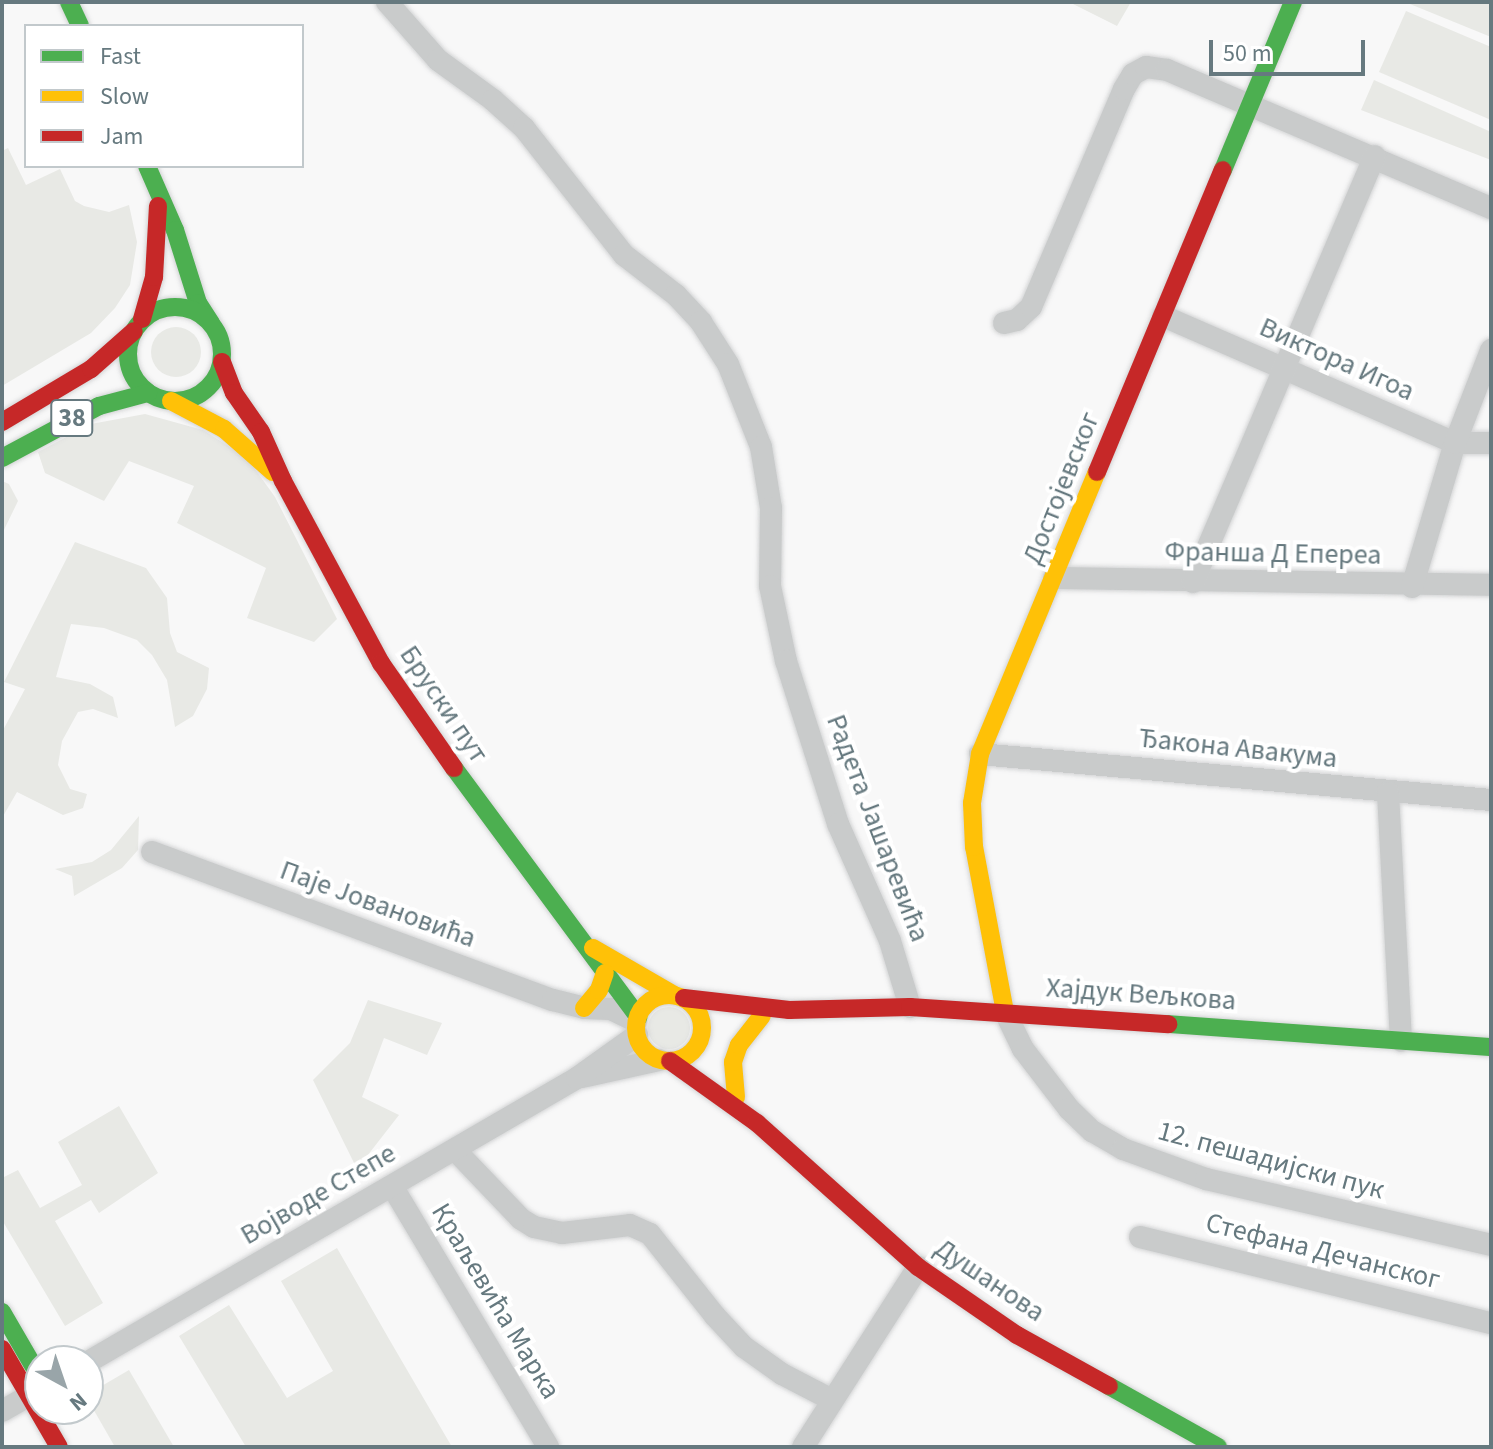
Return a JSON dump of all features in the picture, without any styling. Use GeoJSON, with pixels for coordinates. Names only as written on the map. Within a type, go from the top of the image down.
{"type":"FeatureCollection","features":[{"type":"Feature","properties":{"kind":"main road"},"geometry":{"type":"LineString","coordinates":[[69,2],[79,24]]}},
{"type":"Feature","properties":{"kind":"main road","name":"Достојевског"},"geometry":{"type":"LineString","coordinates":[[1005,1012],[973,836],[972,803],[980,754],[1293,2]]}},
{"type":"Feature","properties":{"kind":"main road"},"geometry":{"type":"LineString","coordinates":[[148,168],[158,190],[175,230],[198,303],[219,335],[222,362],[209,387],[198,395],[171,401],[148,393],[130,368],[128,349],[155,267],[158,190]]}},
{"type":"Feature","properties":{"kind":"main road","name":"38"},"geometry":{"type":"LineString","coordinates":[[2,422],[91,369],[138,325],[170,306],[200,313],[211,323]]}},
{"type":"Feature","properties":{"kind":"main road","name":"Бруски пут"},"geometry":{"type":"LineString","coordinates":[[222,362],[234,393],[261,432],[354,617],[415,715],[539,887],[584,942],[637,1026]]}},
{"type":"Feature","properties":{"kind":"main road","name":"38"},"geometry":{"type":"LineString","coordinates":[[2,458],[99,406],[148,393]]}},
{"type":"Feature","properties":{"kind":"main road","name":"Бруски пут"},"geometry":{"type":"LineString","coordinates":[[171,401],[224,429],[283,481]]}},
{"type":"Feature","properties":{"kind":"main road","name":"Бруски пут"},"geometry":{"type":"LineString","coordinates":[[584,942],[679,997]]}},
{"type":"Feature","properties":{"kind":"main road"},"geometry":{"type":"LineString","coordinates":[[584,1008],[599,990],[605,973]]}},
{"type":"Feature","properties":{"kind":"main road"},"geometry":{"type":"LineString","coordinates":[[679,997],[786,1009],[727,1025],[700,1038],[687,1056],[665,1060],[649,1054],[637,1026],[653,1000],[679,997]]}},
{"type":"Feature","properties":{"kind":"main road"},"geometry":{"type":"LineString","coordinates":[[679,997],[701,1017],[700,1038]]}},
{"type":"Feature","properties":{"kind":"main road","name":"Хајдук Вељкова"},"geometry":{"type":"LineString","coordinates":[[786,1009],[910,1007],[1005,1012],[1491,1047]]}},
{"type":"Feature","properties":{"kind":"main road"},"geometry":{"type":"LineString","coordinates":[[736,1097],[733,1062],[739,1045],[762,1016]]}},
{"type":"Feature","properties":{"kind":"main road","name":"Душанова"},"geometry":{"type":"LineString","coordinates":[[700,1038],[736,1097],[757,1123]]}},
{"type":"Feature","properties":{"kind":"main road","name":"Душанова"},"geometry":{"type":"LineString","coordinates":[[665,1060],[757,1123],[918,1267],[1017,1335],[1218,1447]]}},
{"type":"Feature","properties":{"kind":"main road"},"geometry":{"type":"LineString","coordinates":[[2,1312],[24,1361]]}},
{"type":"Feature","properties":{"kind":"main road"},"geometry":{"type":"LineString","coordinates":[[2,1349],[24,1374]]}},
{"type":"Feature","properties":{"kind":"main road"},"geometry":{"type":"LineString","coordinates":[[57,1425],[68,1444]]}},
{"type":"Feature","properties":{"kind":"street","name":"Радета Јашаревића"},"geometry":{"type":"LineString","coordinates":[[387,2],[438,60],[493,100],[524,128],[624,255],[676,295],[701,322],[728,364],[761,447],[771,508],[770,586],[786,661],[838,824],[890,941],[910,1007]]}},
{"type":"Feature","properties":{"kind":"street"},"geometry":{"type":"LineString","coordinates":[[1004,323],[1017,320],[1031,307],[1124,89],[1133,74],[1146,67],[1156,67],[1375,156],[1491,208]]}},
{"type":"Feature","properties":{"kind":"street"},"geometry":{"type":"LineString","coordinates":[[1193,582],[1375,156]]}},
{"type":"Feature","properties":{"kind":"street","name":"Виктора Игоа"},"geometry":{"type":"LineString","coordinates":[[1163,316],[1455,443],[1491,443]]}},
{"type":"Feature","properties":{"kind":"street"},"geometry":{"type":"LineString","coordinates":[[1412,587],[1455,443],[1491,350]]}},
{"type":"Feature","properties":{"kind":"street","name":"Франша Д Епереа"},"geometry":{"type":"LineString","coordinates":[[1054,578],[1412,587],[1491,585]]}},
{"type":"Feature","properties":{"kind":"street","name":"Ђакона Авакума"},"geometry":{"type":"LineString","coordinates":[[980,754],[1491,800]]}},
{"type":"Feature","properties":{"kind":"street"},"geometry":{"type":"LineString","coordinates":[[1388,793],[1401,1041]]}},
{"type":"Feature","properties":{"kind":"street","name":"Паје Јовановића"},"geometry":{"type":"LineString","coordinates":[[152,852],[553,1000],[584,1008],[615,1026],[637,1026]]}},
{"type":"Feature","properties":{"kind":"street","name":"12. пешадијски пук"},"geometry":{"type":"LineString","coordinates":[[1005,1012],[1023,1049],[1069,1109],[1092,1131],[1123,1149],[1206,1179],[1491,1245]]}},
{"type":"Feature","properties":{"kind":"street","name":"Војводе Степе"},"geometry":{"type":"LineString","coordinates":[[104,1353],[577,1078],[637,1026]]}},
{"type":"Feature","properties":{"kind":"street","name":"Војводе Степе"},"geometry":{"type":"LineString","coordinates":[[577,1078],[665,1060]]}},
{"type":"Feature","properties":{"kind":"street","name":"Краљевића Марка"},"geometry":{"type":"LineString","coordinates":[[455,1150],[491,1190],[534,1227],[562,1233],[630,1225],[650,1234],[715,1316],[744,1347],[782,1374],[832,1400]]}},
{"type":"Feature","properties":{"kind":"street","name":"Краљевића Марка"},"geometry":{"type":"LineString","coordinates":[[392,1186],[548,1447]]}},
{"type":"Feature","properties":{"kind":"street","name":"Стефана Дечанског"},"geometry":{"type":"LineString","coordinates":[[1140,1237],[1491,1323]]}},
{"type":"Feature","properties":{"kind":"street"},"geometry":{"type":"LineString","coordinates":[[803,1447],[918,1267]]}},
{"type":"Feature","properties":{"kind":"street"},"geometry":{"type":"LineString","coordinates":[[2,1411],[24,1395]]}},
{"type":"Feature","properties":{"kind":"shaded area"},"geometry":{"type":"Polygon","coordinates":[[[1069,2],[1131,2],[1117,26],[1069,2]]]}},
{"type":"Feature","properties":{"kind":"shaded area"},"geometry":{"type":"Polygon","coordinates":[[[1405,2],[1491,2],[1491,37],[1405,2]]]}},
{"type":"Feature","properties":{"kind":"shaded area"},"geometry":{"type":"Polygon","coordinates":[[[1406,11],[1491,47],[1491,120],[1379,72],[1406,11]]]}},
{"type":"Feature","properties":{"kind":"shaded area"},"geometry":{"type":"Polygon","coordinates":[[[1374,80],[1491,132],[1491,160],[1361,110],[1374,80]]]}},
{"type":"Feature","properties":{"kind":"shaded area"},"geometry":{"type":"Polygon","coordinates":[[[8,148],[26,185],[60,169],[75,201],[84,206],[109,212],[129,205],[137,242],[130,285],[115,308],[91,333],[2,386],[2,151],[8,148]]]}},
{"type":"Feature","properties":{"kind":"shaded area"},"geometry":{"type":"Polygon","coordinates":[[[176,327],[194,334],[201,352],[194,370],[176,377],[158,370],[151,352],[158,334],[176,327]]]}},
{"type":"Feature","properties":{"kind":"shaded area"},"geometry":{"type":"Polygon","coordinates":[[[145,414],[203,430],[247,458],[275,497],[337,619],[314,642],[247,618],[266,568],[177,523],[194,486],[129,461],[104,501],[45,473],[38,452],[91,424],[145,414]]]}},
{"type":"Feature","properties":{"kind":"shaded area"},"geometry":{"type":"Polygon","coordinates":[[[2,481],[9,484],[18,501],[2,534],[2,481]]]}},
{"type":"Feature","properties":{"kind":"shaded area"},"geometry":{"type":"Polygon","coordinates":[[[75,542],[146,568],[167,598],[170,633],[177,652],[209,668],[207,689],[193,716],[175,727],[167,680],[152,655],[137,640],[104,628],[71,624],[56,677],[90,684],[113,697],[118,718],[93,709],[78,712],[62,741],[58,765],[70,789],[87,794],[83,808],[63,815],[17,792],[2,818],[2,732],[25,689],[4,682],[75,542]]]}},
{"type":"Feature","properties":{"kind":"shaded area"},"geometry":{"type":"Polygon","coordinates":[[[139,816],[138,850],[122,868],[74,896],[72,876],[55,869],[92,862],[111,850],[139,816]]]}},
{"type":"Feature","properties":{"kind":"shaded area"},"geometry":{"type":"Polygon","coordinates":[[[368,1000],[442,1023],[427,1055],[384,1038],[362,1097],[399,1115],[357,1169],[313,1080],[350,1043],[368,1000]]]}},
{"type":"Feature","properties":{"kind":"shaded area"},"geometry":{"type":"Polygon","coordinates":[[[669,1007],[684,1013],[690,1028],[684,1043],[669,1049],[654,1043],[648,1028],[654,1013],[669,1007]]]}},
{"type":"Feature","properties":{"kind":"shaded area"},"geometry":{"type":"Polygon","coordinates":[[[119,1106],[158,1173],[99,1213],[91,1200],[55,1221],[103,1303],[65,1326],[2,1220],[2,1178],[18,1170],[40,1208],[82,1185],[58,1142],[119,1106]]]}},
{"type":"Feature","properties":{"kind":"shaded area"},"geometry":{"type":"Polygon","coordinates":[[[337,1248],[452,1447],[246,1447],[179,1336],[229,1305],[287,1398],[333,1371],[281,1281],[337,1248]]]}},
{"type":"Feature","properties":{"kind":"shaded area"},"geometry":{"type":"Polygon","coordinates":[[[129,1370],[174,1447],[115,1447],[102,1425],[104,1385],[129,1370]]]}},
{"type":"Feature","properties":{"kind":"traffic: fast"},"geometry":{"type":"LineString","coordinates":[[69,2],[79,24]]}},
{"type":"Feature","properties":{"kind":"traffic: fast"},"geometry":{"type":"LineString","coordinates":[[1223,170],[1293,2]]}},
{"type":"Feature","properties":{"kind":"traffic: fast"},"geometry":{"type":"LineString","coordinates":[[148,168],[175,230],[198,303],[211,323]]}},
{"type":"Feature","properties":{"kind":"traffic: fast"},"geometry":{"type":"LineString","coordinates":[[175,307],[193,310],[208,321],[219,336],[222,354],[219,372],[208,387],[193,398],[175,401],[157,398],[142,387],[131,372],[128,354],[131,336],[142,321],[157,310],[175,307]]}},
{"type":"Feature","properties":{"kind":"traffic: fast"},"geometry":{"type":"LineString","coordinates":[[2,458],[99,406],[148,393]]}},
{"type":"Feature","properties":{"kind":"traffic: fast"},"geometry":{"type":"LineString","coordinates":[[454,768],[638,1017]]}},
{"type":"Feature","properties":{"kind":"traffic: fast"},"geometry":{"type":"LineString","coordinates":[[1168,1024],[1491,1047]]}},
{"type":"Feature","properties":{"kind":"traffic: fast"},"geometry":{"type":"LineString","coordinates":[[2,1312],[24,1350]]}},
{"type":"Feature","properties":{"kind":"traffic: fast"},"geometry":{"type":"LineString","coordinates":[[1109,1386],[1218,1447]]}},
{"type":"Feature","properties":{"kind":"traffic: slow"},"geometry":{"type":"LineString","coordinates":[[171,401],[224,429],[273,472]]}},
{"type":"Feature","properties":{"kind":"traffic: slow"},"geometry":{"type":"LineString","coordinates":[[1005,1012],[974,847],[972,803],[980,754],[1097,472]]}},
{"type":"Feature","properties":{"kind":"traffic: slow"},"geometry":{"type":"LineString","coordinates":[[593,948],[674,995]]}},
{"type":"Feature","properties":{"kind":"traffic: slow"},"geometry":{"type":"LineString","coordinates":[[584,1008],[599,990],[605,973]]}},
{"type":"Feature","properties":{"kind":"traffic: slow"},"geometry":{"type":"LineString","coordinates":[[669,995],[682,998],[692,1005],[699,1015],[702,1028],[699,1041],[692,1051],[682,1058],[669,1061],[656,1058],[646,1051],[639,1041],[636,1028],[639,1015],[646,1005],[656,998],[669,995]]}},
{"type":"Feature","properties":{"kind":"traffic: slow"},"geometry":{"type":"LineString","coordinates":[[736,1097],[733,1062],[739,1045],[762,1016]]}},
{"type":"Feature","properties":{"kind":"traffic: jam"},"geometry":{"type":"LineString","coordinates":[[1097,472],[1223,170]]}},
{"type":"Feature","properties":{"kind":"traffic: jam"},"geometry":{"type":"LineString","coordinates":[[142,319],[154,277],[158,206]]}},
{"type":"Feature","properties":{"kind":"traffic: jam"},"geometry":{"type":"LineString","coordinates":[[2,422],[91,369],[134,331]]}},
{"type":"Feature","properties":{"kind":"traffic: jam"},"geometry":{"type":"LineString","coordinates":[[222,362],[234,393],[261,432],[283,481],[381,663],[454,768]]}},
{"type":"Feature","properties":{"kind":"traffic: jam"},"geometry":{"type":"LineString","coordinates":[[684,998],[789,1010],[910,1007],[1168,1024]]}},
{"type":"Feature","properties":{"kind":"traffic: jam"},"geometry":{"type":"LineString","coordinates":[[670,1061],[757,1123],[918,1267],[1017,1335],[1109,1386]]}},
{"type":"Feature","properties":{"kind":"traffic: jam"},"geometry":{"type":"LineString","coordinates":[[2,1349],[59,1447]]}}]}
